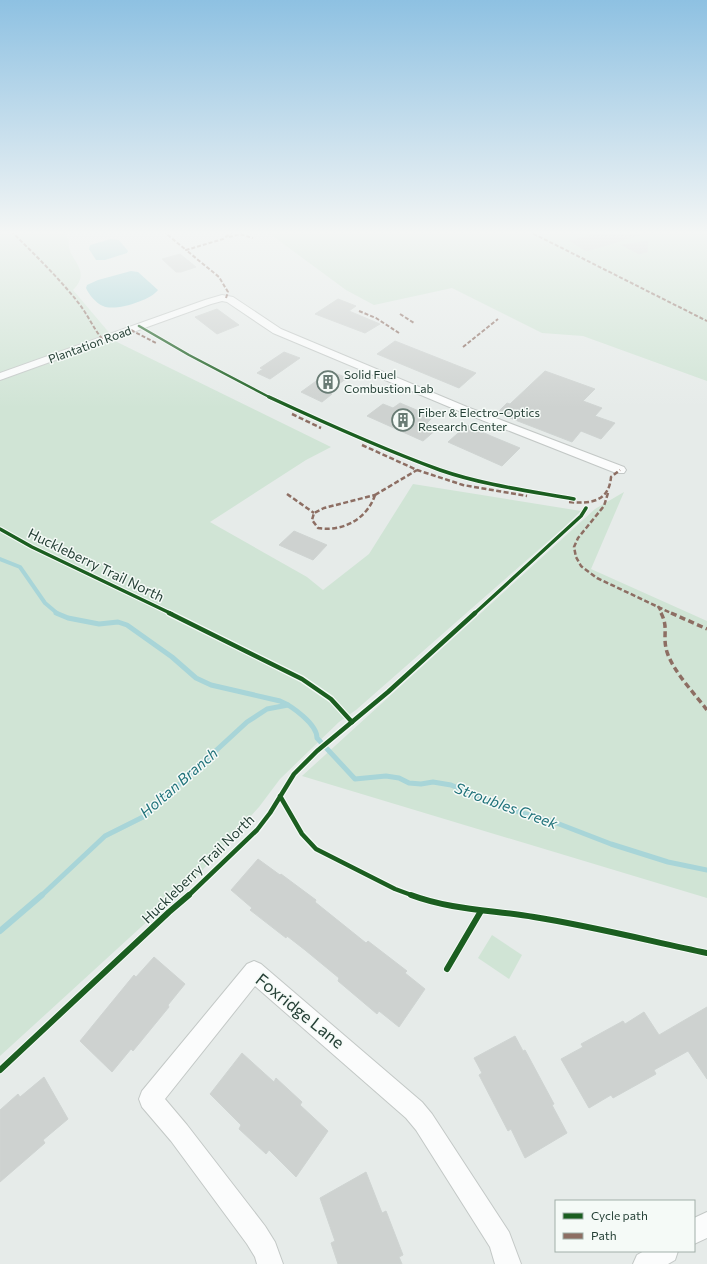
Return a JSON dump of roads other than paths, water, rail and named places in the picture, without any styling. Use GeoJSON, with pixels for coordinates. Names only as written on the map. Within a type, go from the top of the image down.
{"type":"FeatureCollection","features":[{"type":"Feature","properties":{"kind":"street","name":"Plantation Road"},"geometry":{"type":"LineString","coordinates":[[0,377],[208,302],[226,298],[235,301],[277,331],[462,409],[620,470]]}},
{"type":"Feature","properties":{"kind":"street","name":"Foxridge Lane"},"geometry":{"type":"LineString","coordinates":[[270,1264],[266,1251],[256,1235],[179,1133],[150,1099],[254,971],[414,1110],[424,1122],[500,1241],[508,1264]]}},
{"type":"Feature","properties":{"kind":"street"},"geometry":{"type":"LineString","coordinates":[[695,1231],[707,1224]]}},
{"type":"Feature","properties":{"kind":"street"},"geometry":{"type":"LineString","coordinates":[[646,1264],[664,1252]]}},
{"type":"Feature","properties":{"kind":"water"},"geometry":{"type":"Polygon","coordinates":[[[87,290],[158,290],[148,298],[141,301],[116,307],[100,305],[87,290]]]}},
{"type":"Feature","properties":{"kind":"waterway","name":"Stroubles Creek"},"geometry":{"type":"LineString","coordinates":[[0,559],[20,567],[45,603],[58,614]]}},
{"type":"Feature","properties":{"kind":"waterway","name":"Stroubles Creek"},"geometry":{"type":"LineString","coordinates":[[58,614],[68,618],[99,624],[118,622],[127,625],[172,657],[196,678],[211,685],[280,701],[288,705]]}},
{"type":"Feature","properties":{"kind":"waterway","name":"Holtan Branch"},"geometry":{"type":"LineString","coordinates":[[41,896],[105,836],[145,816],[247,722],[267,709],[288,705]]}},
{"type":"Feature","properties":{"kind":"waterway","name":"Stroubles Creek"},"geometry":{"type":"LineString","coordinates":[[288,705],[308,721],[313,727],[317,738],[355,779],[386,776],[399,778],[409,783],[421,784],[433,782],[451,785],[502,807],[554,822],[611,844],[668,862],[707,870]]}},
{"type":"Feature","properties":{"kind":"waterway","name":"Holtan Branch"},"geometry":{"type":"LineString","coordinates":[[0,931],[42,895]]}},
{"type":"Feature","properties":{"kind":"place","name":"Solid Fuel Combustion Lab"},"geometry":{"type":"Point","coordinates":[328,382]}},
{"type":"Feature","properties":{"kind":"place","name":"Fiber & Electro-Optics Research Center"},"geometry":{"type":"Point","coordinates":[403,420]}}]}
